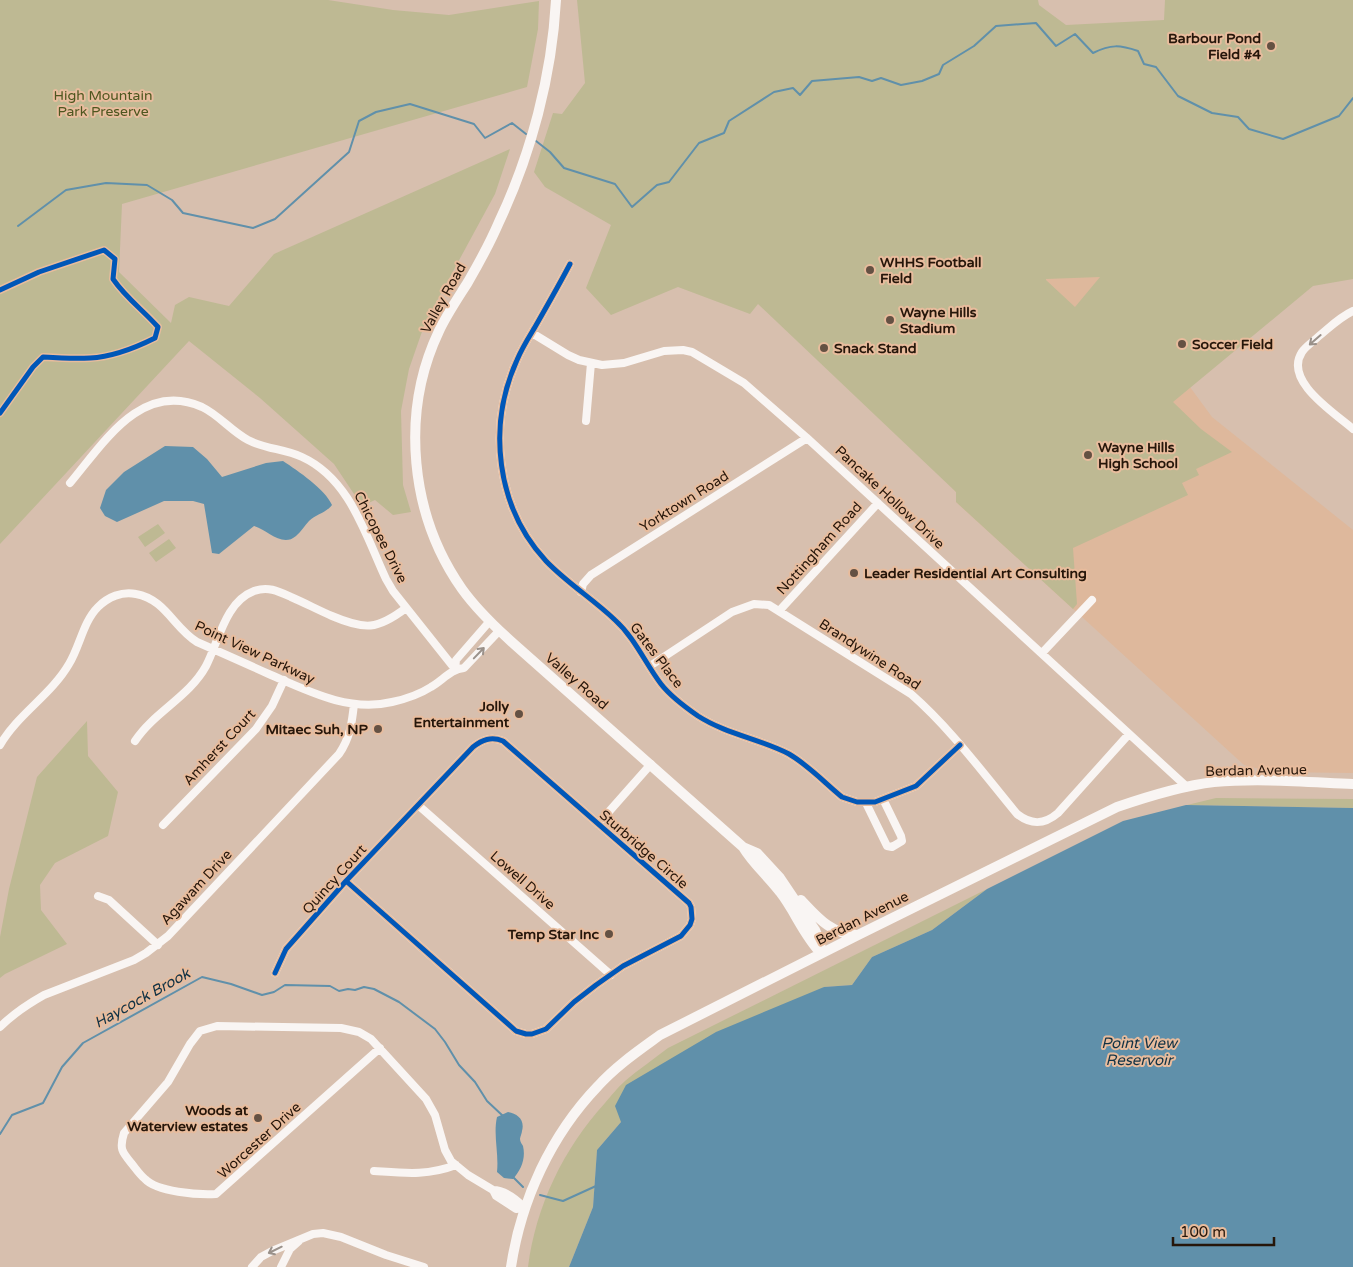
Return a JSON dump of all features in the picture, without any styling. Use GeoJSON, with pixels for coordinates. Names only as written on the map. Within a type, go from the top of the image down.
{"type":"FeatureCollection","features":[{"type":"Feature","properties":{"kind":"main road","name":"Valley Road"},"geometry":{"type":"LineString","coordinates":[[556,0],[548,62],[526,154],[499,223],[439,330],[424,373],[416,412],[415,460],[423,505],[430,530],[451,572],[472,603],[489,622],[743,847],[757,854],[780,878],[815,930],[820,941],[822,953]]}},
{"type":"Feature","properties":{"kind":"main road","name":"Berdan Avenue"},"geometry":{"type":"LineString","coordinates":[[511,1267],[516,1238],[525,1208],[539,1172],[555,1142],[586,1099],[614,1070],[666,1032],[1111,810],[1153,794],[1215,782],[1353,784]]}},
{"type":"Feature","properties":{"kind":"main road","name":"Valley Road"},"geometry":{"type":"LineString","coordinates":[[743,847],[751,860],[780,892],[801,923],[812,944],[822,953]]}},
{"type":"Feature","properties":{"kind":"main road"},"geometry":{"type":"LineString","coordinates":[[780,878],[827,926],[846,935],[858,935]]}},
{"type":"Feature","properties":{"kind":"street","name":"Gates Place"},"geometry":{"type":"LineString","coordinates":[[570,264],[517,359],[503,402],[499,439],[501,469],[510,502],[527,536],[545,560],[625,630],[669,693],[699,717],[722,728],[790,754],[842,797],[866,803],[883,799],[916,786],[960,745]]}},
{"type":"Feature","properties":{"kind":"street"},"geometry":{"type":"LineString","coordinates":[[1353,311],[1344,315],[1302,352],[1298,364],[1300,379],[1310,393],[1353,429]]}},
{"type":"Feature","properties":{"kind":"street","name":"Pancake Hollow Drive"},"geometry":{"type":"LineString","coordinates":[[532,333],[568,354],[591,363],[624,363],[674,350],[692,352],[744,383],[807,438],[1187,787]]}},
{"type":"Feature","properties":{"kind":"street"},"geometry":{"type":"LineString","coordinates":[[586,421],[591,363]]}},
{"type":"Feature","properties":{"kind":"street","name":"Chicopee Drive"},"geometry":{"type":"LineString","coordinates":[[70,483],[131,414],[148,405],[160,402],[178,401],[195,404],[213,413],[228,427],[248,440],[300,456],[316,464],[334,480],[349,499],[386,579],[406,608],[456,669]]}},
{"type":"Feature","properties":{"kind":"street","name":"Yorktown Road"},"geometry":{"type":"LineString","coordinates":[[581,592],[591,575],[807,438]]}},
{"type":"Feature","properties":{"kind":"street","name":"Nottingham Road"},"geometry":{"type":"LineString","coordinates":[[780,610],[878,503]]}},
{"type":"Feature","properties":{"kind":"street"},"geometry":{"type":"LineString","coordinates":[[135,741],[144,728],[197,679],[206,665],[212,649],[235,606],[247,594],[262,589],[276,590],[345,622],[360,626],[384,622],[406,608]]}},
{"type":"Feature","properties":{"kind":"street","name":"Point View Parkway"},"geometry":{"type":"LineString","coordinates":[[0,745],[22,716],[62,675],[77,651],[92,613],[104,601],[127,593],[151,598],[165,609],[182,631],[197,642],[324,698],[354,704],[379,705],[419,693],[456,669],[464,668],[499,631]]}},
{"type":"Feature","properties":{"kind":"street"},"geometry":{"type":"LineString","coordinates":[[1042,653],[1092,600]]}},
{"type":"Feature","properties":{"kind":"street","name":"Brandywine Road"},"geometry":{"type":"LineString","coordinates":[[650,666],[732,612],[746,606],[762,604],[780,610],[911,694],[960,745],[1017,814],[1028,822],[1034,823],[1048,820],[1058,813],[1129,734]]}},
{"type":"Feature","properties":{"kind":"street"},"geometry":{"type":"LineString","coordinates":[[456,669],[456,660],[489,622]]}},
{"type":"Feature","properties":{"kind":"street","name":"Amherst Court"},"geometry":{"type":"LineString","coordinates":[[163,825],[256,729],[272,706],[284,680]]}},
{"type":"Feature","properties":{"kind":"street","name":"Agawam Drive"},"geometry":{"type":"LineString","coordinates":[[0,1027],[19,1010],[44,995],[122,966],[158,945],[339,754],[352,727],[354,704]]}},
{"type":"Feature","properties":{"kind":"street","name":"Sturbridge Circle"},"geometry":{"type":"LineString","coordinates":[[346,881],[520,1033],[532,1034],[546,1028],[574,1002],[611,974],[681,936],[690,925],[692,913],[688,902],[497,738],[485,740],[473,747],[418,805]]}},
{"type":"Feature","properties":{"kind":"street"},"geometry":{"type":"LineString","coordinates":[[598,824],[651,764]]}},
{"type":"Feature","properties":{"kind":"street"},"geometry":{"type":"LineString","coordinates":[[866,803],[887,846],[892,847],[902,841],[883,799]]}},
{"type":"Feature","properties":{"kind":"street","name":"Quincy Court"},"geometry":{"type":"LineString","coordinates":[[275,973],[286,949],[346,881],[418,805]]}},
{"type":"Feature","properties":{"kind":"street","name":"Lowell Drive"},"geometry":{"type":"LineString","coordinates":[[418,805],[611,974]]}},
{"type":"Feature","properties":{"kind":"street"},"geometry":{"type":"LineString","coordinates":[[98,896],[109,900],[158,945]]}},
{"type":"Feature","properties":{"kind":"street","name":"Worcester Drive"},"geometry":{"type":"LineString","coordinates":[[380,1048],[216,1194],[206,1195],[160,1188],[145,1180],[123,1152],[121,1144],[124,1133],[168,1082],[190,1044],[200,1031],[217,1026],[341,1028],[359,1032],[372,1039],[426,1099],[435,1115],[445,1150],[451,1161],[468,1175],[493,1190],[499,1190],[519,1202],[525,1208]]}},
{"type":"Feature","properties":{"kind":"street"},"geometry":{"type":"LineString","coordinates":[[374,1171],[420,1174],[442,1171],[456,1165]]}},
{"type":"Feature","properties":{"kind":"street"},"geometry":{"type":"LineString","coordinates":[[252,1267],[261,1257],[302,1238],[323,1233],[424,1267]]}},
{"type":"Feature","properties":{"kind":"street"},"geometry":{"type":"LineString","coordinates":[[281,1267],[290,1249],[302,1238]]}},
{"type":"Feature","properties":{"kind":"shaded area","name":"Wayne Hills High School"},"geometry":{"type":"Polygon","coordinates":[[[744,235],[1101,277],[1240,345],[1190,387],[1212,417],[1353,530],[1353,773],[1272,772],[1244,765],[956,502],[956,492],[744,235]]]}},
{"type":"Feature","properties":{"kind":"green space","name":"High Mountain Park Preserve"},"geometry":{"type":"Polygon","coordinates":[[[0,0],[328,0],[393,10],[449,15],[539,1],[538,29],[527,87],[122,204],[119,272],[171,323],[175,305],[189,297],[229,306],[274,254],[510,149],[495,194],[425,323],[409,369],[401,411],[403,485],[411,512],[393,515],[375,500],[362,506],[334,464],[260,398],[189,341],[0,544],[0,0]]]}},
{"type":"Feature","properties":{"kind":"green space"},"geometry":{"type":"Polygon","coordinates":[[[577,0],[1038,0],[1039,5],[1066,25],[1164,20],[1165,0],[1353,0],[1353,279],[1313,286],[1173,402],[1201,429],[1232,452],[1196,469],[1199,475],[1182,483],[1188,495],[1073,548],[1077,604],[1073,609],[956,502],[956,492],[758,304],[750,314],[678,287],[611,315],[586,288],[611,225],[545,187],[534,172],[553,113],[562,114],[585,83],[577,0]],[[1100,277],[1046,279],[1046,280],[1075,307],[1100,277]]]}},
{"type":"Feature","properties":{"kind":"green space"},"geometry":{"type":"Polygon","coordinates":[[[158,524],[165,533],[145,547],[138,537],[158,524]]]}},
{"type":"Feature","properties":{"kind":"green space"},"geometry":{"type":"Polygon","coordinates":[[[169,539],[176,548],[156,562],[149,553],[169,539]]]}},
{"type":"Feature","properties":{"kind":"green space"},"geometry":{"type":"Polygon","coordinates":[[[87,721],[88,756],[118,792],[108,836],[55,863],[40,885],[41,910],[67,944],[0,978],[0,937],[9,889],[37,777],[87,721]]]}},
{"type":"Feature","properties":{"kind":"green space"},"geometry":{"type":"Polygon","coordinates":[[[1216,798],[1353,799],[1353,808],[1187,805],[1216,798]]]}},
{"type":"Feature","properties":{"kind":"green space"},"geometry":{"type":"Polygon","coordinates":[[[987,889],[932,930],[872,957],[852,985],[824,987],[621,1122],[597,1150],[593,1207],[569,1267],[528,1267],[532,1244],[545,1200],[564,1159],[576,1139],[622,1083],[668,1048],[987,889]]]}},
{"type":"Feature","properties":{"kind":"water"},"geometry":{"type":"Polygon","coordinates":[[[165,446],[193,447],[207,459],[222,477],[266,463],[283,461],[324,493],[332,505],[307,523],[291,539],[280,539],[254,526],[219,554],[212,553],[204,504],[193,501],[164,501],[117,522],[105,516],[100,508],[106,490],[124,472],[165,446]]]}},
{"type":"Feature","properties":{"kind":"water","name":"Point View Reservoir"},"geometry":{"type":"Polygon","coordinates":[[[1186,805],[1353,808],[1353,1267],[569,1267],[593,1207],[597,1150],[621,1122],[615,1106],[626,1085],[716,1032],[824,987],[852,985],[872,957],[932,930],[987,889],[1123,821],[1186,805]]]}},
{"type":"Feature","properties":{"kind":"water"},"geometry":{"type":"Polygon","coordinates":[[[508,1112],[518,1116],[522,1121],[523,1127],[520,1139],[524,1151],[523,1160],[513,1179],[504,1178],[497,1172],[497,1117],[508,1112]]]}},
{"type":"Feature","properties":{"kind":"waterway"},"geometry":{"type":"LineString","coordinates":[[536,141],[550,152],[564,168],[615,184],[632,207],[657,185],[669,182],[699,143],[724,133],[729,121],[774,92],[793,88],[800,95],[812,81],[859,77],[872,81],[881,78],[901,85],[922,81],[939,74],[943,65],[974,46],[996,26],[1036,23],[1056,46],[1075,34],[1093,53],[1115,46],[1138,51],[1144,64],[1156,67],[1178,96],[1212,113],[1238,117],[1249,129],[1283,139],[1339,116],[1353,98]]}},
{"type":"Feature","properties":{"kind":"waterway"},"geometry":{"type":"LineString","coordinates":[[18,226],[66,190],[106,183],[147,185],[172,200],[183,213],[253,228],[275,219],[349,152],[359,121],[376,112],[410,104],[474,124],[485,138],[512,123],[526,134]]}},
{"type":"Feature","properties":{"kind":"waterway","name":"Haycock Brook"},"geometry":{"type":"LineString","coordinates":[[0,1134],[12,1115],[43,1103],[62,1067],[83,1043],[202,977],[231,984],[262,995],[274,992],[285,985],[330,986],[339,991],[355,990],[364,987],[374,989],[399,1002],[435,1029],[459,1065],[475,1082],[487,1101],[503,1116]]}},
{"type":"Feature","properties":{"kind":"waterway","name":"Haycock Brook"},"geometry":{"type":"LineString","coordinates":[[513,1177],[523,1187]]}},
{"type":"Feature","properties":{"kind":"waterway","name":"Haycock Brook"},"geometry":{"type":"LineString","coordinates":[[540,1195],[563,1201],[596,1186]]}},
{"type":"Feature","properties":{"kind":"cycle path"},"geometry":{"type":"LineString","coordinates":[[0,290],[39,272],[104,250],[115,259],[113,279],[123,292],[158,327],[155,338],[115,354],[84,358],[43,357],[33,367],[0,413]]}},
{"type":"Feature","properties":{"kind":"cycle path"},"geometry":{"type":"LineString","coordinates":[[570,264],[519,356],[508,385],[502,412],[500,438],[502,465],[507,491],[516,516],[529,540],[546,561],[622,627],[655,676],[678,702],[709,722],[796,758],[842,797],[857,802],[875,802],[916,786],[960,745]]}},
{"type":"Feature","properties":{"kind":"cycle path"},"geometry":{"type":"LineString","coordinates":[[275,973],[286,949],[346,881],[473,747],[491,739],[503,741],[689,903],[692,919],[690,925],[681,936],[623,966],[574,1002],[546,1029],[526,1034],[516,1031],[346,881]]}},
{"type":"Feature","properties":{"kind":"place","name":"Barbour Pond Field #4"},"geometry":{"type":"Point","coordinates":[1271,46]}},
{"type":"Feature","properties":{"kind":"place","name":"WHHS Football Field"},"geometry":{"type":"Point","coordinates":[870,270]}},
{"type":"Feature","properties":{"kind":"place","name":"Wayne Hills Stadium"},"geometry":{"type":"Point","coordinates":[890,320]}},
{"type":"Feature","properties":{"kind":"place","name":"Soccer Field"},"geometry":{"type":"Point","coordinates":[1182,344]}},
{"type":"Feature","properties":{"kind":"place","name":"Snack Stand"},"geometry":{"type":"Point","coordinates":[824,348]}},
{"type":"Feature","properties":{"kind":"place","name":"Wayne Hills High School"},"geometry":{"type":"Point","coordinates":[1088,455]}},
{"type":"Feature","properties":{"kind":"place","name":"Leader Residential Art Consulting"},"geometry":{"type":"Point","coordinates":[854,573]}},
{"type":"Feature","properties":{"kind":"place","name":"Jolly Entertainment"},"geometry":{"type":"Point","coordinates":[519,714]}},
{"type":"Feature","properties":{"kind":"place","name":"Mitaec Suh, NP"},"geometry":{"type":"Point","coordinates":[378,729]}},
{"type":"Feature","properties":{"kind":"place","name":"Temp Star Inc"},"geometry":{"type":"Point","coordinates":[609,934]}},
{"type":"Feature","properties":{"kind":"place","name":"Woods at Waterview estates"},"geometry":{"type":"Point","coordinates":[258,1118]}}]}
